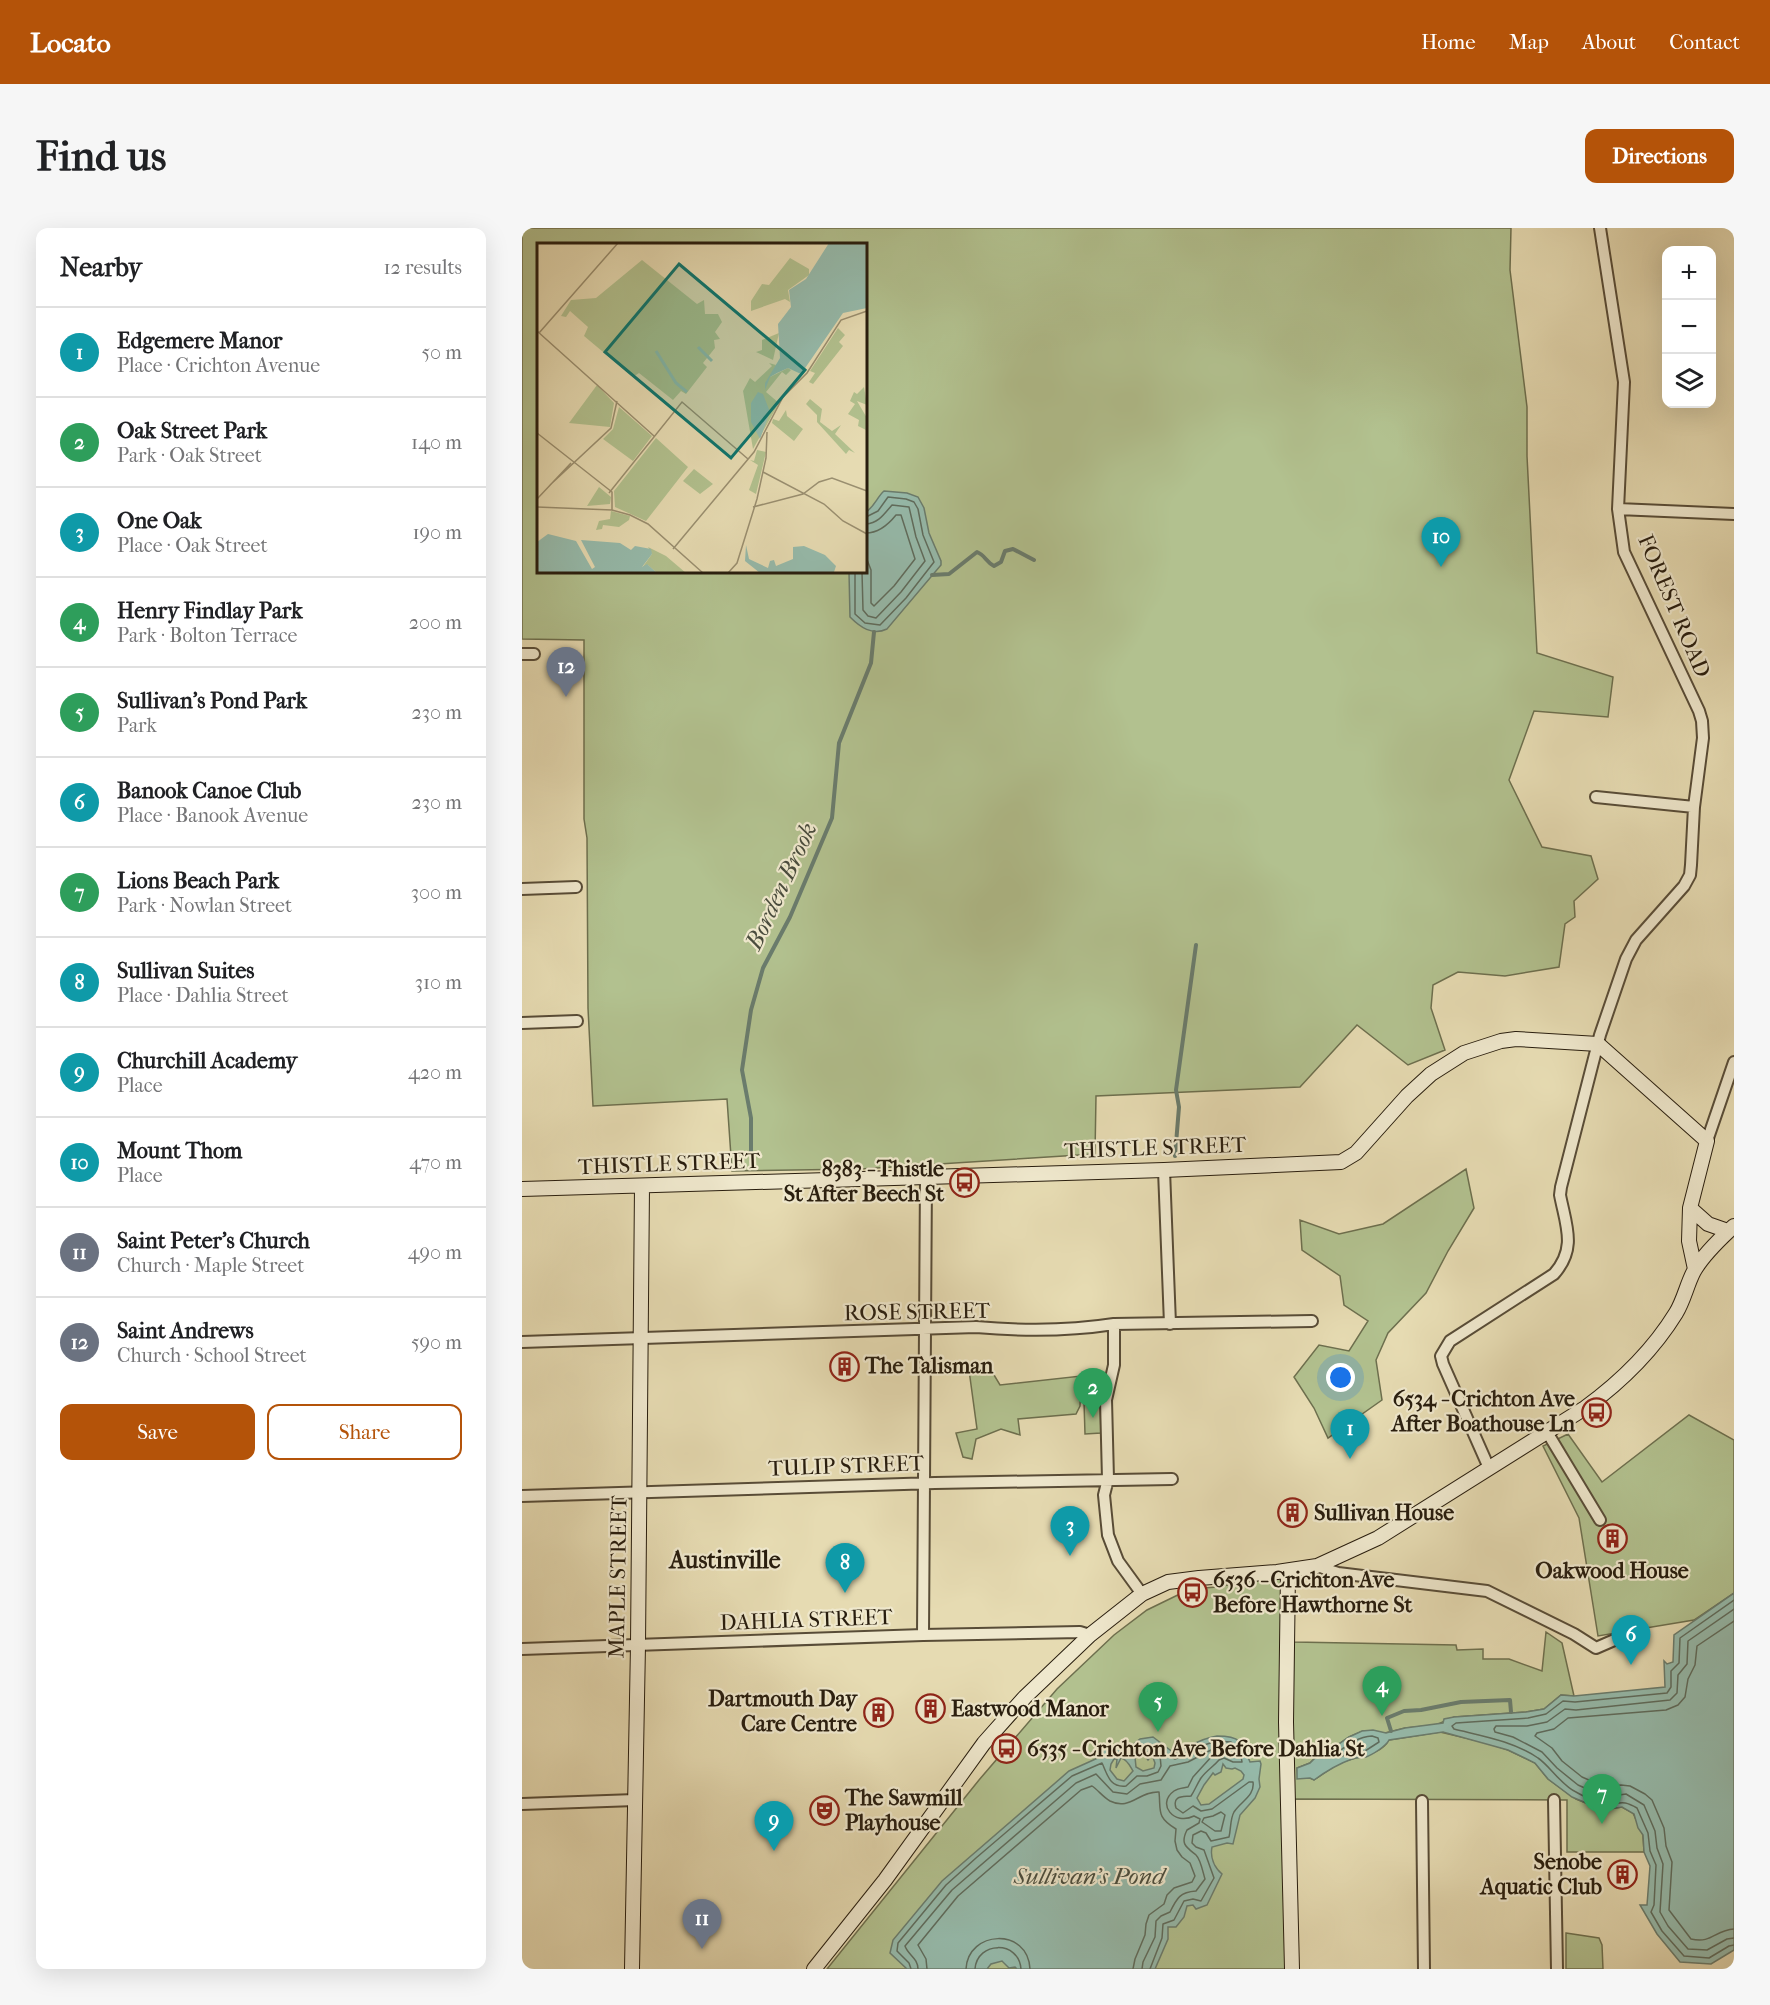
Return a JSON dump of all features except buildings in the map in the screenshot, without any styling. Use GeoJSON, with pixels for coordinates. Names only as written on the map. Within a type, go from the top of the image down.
{"type":"FeatureCollection","features":[{"type":"Feature","properties":{"kind":"street","name":"FOREST ROAD"},"geometry":{"type":"LineString","coordinates":[[1489,1468],[1441,1356],[1450,1341],[1554,1274],[1569,1251],[1560,1195],[1561,1187],[1598,1044],[1631,947],[1688,880],[1703,738],[1702,721],[1624,552],[1618,509],[1624,382],[1600,228]]}},
{"type":"Feature","properties":{"kind":"street"},"geometry":{"type":"LineString","coordinates":[[1618,509],[1734,514]]}},
{"type":"Feature","properties":{"kind":"street"},"geometry":{"type":"LineString","coordinates":[[522,654],[534,654]]}},
{"type":"Feature","properties":{"kind":"street"},"geometry":{"type":"LineString","coordinates":[[1596,797],[1694,807]]}},
{"type":"Feature","properties":{"kind":"street"},"geometry":{"type":"LineString","coordinates":[[522,889],[576,887]]}},
{"type":"Feature","properties":{"kind":"street"},"geometry":{"type":"LineString","coordinates":[[522,1023],[577,1021]]}},
{"type":"Feature","properties":{"kind":"street","name":"THISTLE STREET"},"geometry":{"type":"LineString","coordinates":[[522,1189],[1164,1170],[1341,1162],[1356,1153],[1407,1096],[1431,1074],[1464,1053],[1501,1041],[1598,1044]]}},
{"type":"Feature","properties":{"kind":"street"},"geometry":{"type":"LineString","coordinates":[[1598,1044],[1707,1141]]}},
{"type":"Feature","properties":{"kind":"street"},"geometry":{"type":"LineString","coordinates":[[1695,1269],[1689,1241],[1690,1208],[1707,1141],[1734,1062]]}},
{"type":"Feature","properties":{"kind":"street"},"geometry":{"type":"LineString","coordinates":[[1164,1170],[1170,1324]]}},
{"type":"Feature","properties":{"kind":"street"},"geometry":{"type":"LineString","coordinates":[[923,1635],[922,1483],[926,1177]]}},
{"type":"Feature","properties":{"kind":"street","name":"MAPLE STREET"},"geometry":{"type":"LineString","coordinates":[[632,1969],[640,1492],[642,1186]]}},
{"type":"Feature","properties":{"kind":"street"},"geometry":{"type":"LineString","coordinates":[[814,1969],[885,1880],[984,1743],[1025,1697],[1090,1635],[1142,1594],[1168,1582],[1288,1571],[1317,1566],[1378,1538],[1585,1408],[1615,1386],[1657,1342],[1678,1310],[1695,1269],[1731,1229],[1708,1224],[1690,1208]]}},
{"type":"Feature","properties":{"kind":"street","name":"ROSE STREET"},"geometry":{"type":"LineString","coordinates":[[522,1342],[976,1327],[1090,1329],[1114,1324],[1312,1321]]}},
{"type":"Feature","properties":{"kind":"street"},"geometry":{"type":"LineString","coordinates":[[1114,1324],[1114,1365],[1106,1400],[1108,1479],[1104,1495],[1108,1535],[1118,1561],[1142,1594]]}},
{"type":"Feature","properties":{"kind":"street"},"geometry":{"type":"LineString","coordinates":[[1547,1432],[1600,1520]]}},
{"type":"Feature","properties":{"kind":"street","name":"TULIP STREET"},"geometry":{"type":"LineString","coordinates":[[522,1496],[922,1483],[1172,1479]]}},
{"type":"Feature","properties":{"kind":"street"},"geometry":{"type":"LineString","coordinates":[[1317,1566],[1338,1573],[1487,1592],[1574,1634],[1596,1648],[1619,1638]]}},
{"type":"Feature","properties":{"kind":"street"},"geometry":{"type":"LineString","coordinates":[[1288,1571],[1286,1722],[1292,1969]]}},
{"type":"Feature","properties":{"kind":"street","name":"DAHLIA STREET"},"geometry":{"type":"LineString","coordinates":[[522,1649],[923,1635],[1080,1632],[1090,1635]]}},
{"type":"Feature","properties":{"kind":"street"},"geometry":{"type":"LineString","coordinates":[[522,1804],[635,1800]]}},
{"type":"Feature","properties":{"kind":"street"},"geometry":{"type":"LineString","coordinates":[[1554,1800],[1557,1969]]}},
{"type":"Feature","properties":{"kind":"street"},"geometry":{"type":"LineString","coordinates":[[1422,1801],[1424,1969]]}},
{"type":"Feature","properties":{"kind":"green space"},"geometry":{"type":"Polygon","coordinates":[[[522,228],[1511,228],[1510,270],[1527,407],[1527,456],[1537,653],[1613,677],[1608,717],[1534,711],[1509,780],[1542,847],[1591,856],[1598,879],[1574,901],[1575,917],[1565,924],[1559,967],[1505,976],[1458,972],[1433,985],[1431,1008],[1445,1050],[1408,1065],[1357,1025],[1300,1087],[1096,1096],[1095,1154],[860,1169],[732,1171],[727,1099],[593,1106],[588,1008],[587,838],[584,819],[584,640],[522,639],[522,228]]]}},
{"type":"Feature","properties":{"kind":"green space"},"geometry":{"type":"Polygon","coordinates":[[[1466,1169],[1474,1208],[1426,1293],[1388,1333],[1376,1360],[1382,1400],[1328,1438],[1314,1408],[1294,1377],[1319,1345],[1349,1351],[1368,1321],[1344,1305],[1340,1276],[1302,1250],[1300,1220],[1339,1234],[1383,1224],[1466,1169]]]}},
{"type":"Feature","properties":{"kind":"green space"},"geometry":{"type":"Polygon","coordinates":[[[988,1365],[1000,1385],[1081,1376],[1080,1406],[1076,1414],[1018,1419],[1020,1435],[1001,1429],[976,1439],[972,1459],[963,1457],[956,1433],[977,1429],[969,1370],[988,1365]]]}},
{"type":"Feature","properties":{"kind":"green space"},"geometry":{"type":"Polygon","coordinates":[[[1084,1402],[1100,1402],[1101,1433],[1085,1434],[1084,1402]]]}},
{"type":"Feature","properties":{"kind":"green space"},"geometry":{"type":"Polygon","coordinates":[[[1689,1415],[1734,1440],[1734,1593],[1694,1620],[1598,1636],[1579,1518],[1543,1446],[1568,1434],[1602,1482],[1689,1415]]]}},
{"type":"Feature","properties":{"kind":"green space"},"geometry":{"type":"Polygon","coordinates":[[[1294,1572],[1294,1642],[1456,1645],[1457,1650],[1483,1649],[1483,1659],[1509,1659],[1542,1671],[1546,1632],[1562,1643],[1574,1696],[1561,1695],[1544,1709],[1526,1712],[1454,1717],[1436,1725],[1405,1728],[1385,1733],[1363,1731],[1319,1754],[1310,1763],[1297,1768],[1298,1778],[1314,1780],[1344,1761],[1379,1750],[1389,1740],[1440,1732],[1508,1750],[1535,1763],[1548,1779],[1576,1799],[1603,1810],[1622,1807],[1633,1813],[1643,1835],[1644,1852],[1567,1852],[1567,1800],[1295,1799],[1294,1969],[827,1969],[979,1780],[1057,1689],[1114,1635],[1147,1610],[1190,1589],[1217,1587],[1294,1572]]]}},
{"type":"Feature","properties":{"kind":"green space"},"geometry":{"type":"Polygon","coordinates":[[[1566,1933],[1599,1938],[1602,1945],[1603,1969],[1566,1969],[1566,1933]]]}},
{"type":"Feature","properties":{"kind":"water"},"geometry":{"type":"Polygon","coordinates":[[[884,491],[907,493],[918,497],[924,508],[929,533],[941,565],[887,629],[871,631],[850,617],[849,573],[867,573],[867,511],[884,491]]]}},
{"type":"Feature","properties":{"kind":"water"},"geometry":{"type":"Polygon","coordinates":[[[1734,1593],[1734,1950],[1711,1964],[1680,1962],[1657,1934],[1640,1905],[1647,1905],[1650,1866],[1644,1852],[1643,1835],[1638,1828],[1634,1814],[1622,1807],[1603,1810],[1572,1797],[1548,1779],[1535,1763],[1508,1750],[1443,1732],[1389,1740],[1372,1754],[1342,1763],[1314,1780],[1297,1779],[1297,1768],[1310,1763],[1319,1754],[1362,1731],[1373,1730],[1386,1733],[1443,1723],[1444,1719],[1454,1717],[1544,1709],[1561,1695],[1574,1696],[1665,1687],[1664,1661],[1667,1664],[1673,1662],[1674,1635],[1734,1593]]]}},
{"type":"Feature","properties":{"kind":"water","name":"Sullivan's Pond"},"geometry":{"type":"Polygon","coordinates":[[[1153,1737],[1174,1753],[1211,1737],[1231,1737],[1239,1741],[1250,1762],[1260,1761],[1260,1787],[1255,1798],[1240,1815],[1233,1844],[1227,1843],[1212,1847],[1213,1862],[1222,1874],[1207,1905],[1196,1909],[1193,1905],[1187,1906],[1184,1917],[1176,1927],[1168,1927],[1168,1939],[1155,1969],[1017,1969],[1009,1968],[1002,1961],[991,1964],[987,1969],[907,1969],[890,1953],[893,1940],[942,1881],[1069,1771],[1100,1757],[1099,1751],[1115,1745],[1126,1750],[1140,1739],[1153,1737]],[[1141,1748],[1135,1757],[1136,1767],[1143,1771],[1154,1768],[1152,1755],[1148,1760],[1145,1756],[1147,1752],[1141,1748]],[[1121,1758],[1116,1768],[1117,1759],[1114,1759],[1110,1770],[1117,1779],[1124,1781],[1133,1771],[1121,1758]],[[1223,1764],[1221,1772],[1215,1775],[1213,1773],[1204,1785],[1197,1798],[1201,1805],[1209,1804],[1243,1779],[1244,1775],[1235,1768],[1226,1768],[1223,1764]]]}},
{"type":"Feature","properties":{"kind":"waterway"},"geometry":{"type":"LineString","coordinates":[[932,575],[949,574],[977,552],[994,566],[1001,562],[1005,551],[1013,549],[1034,560]]}},
{"type":"Feature","properties":{"kind":"waterway","name":"Borden Brook"},"geometry":{"type":"LineString","coordinates":[[751,1159],[751,1118],[742,1070],[751,1010],[763,968],[790,917],[832,818],[839,743],[871,663],[874,632]]}},
{"type":"Feature","properties":{"kind":"waterway"},"geometry":{"type":"LineString","coordinates":[[1175,1156],[1179,1107],[1176,1090],[1196,945]]}},
{"type":"Feature","properties":{"kind":"waterway"},"geometry":{"type":"LineString","coordinates":[[1391,1731],[1387,1718],[1404,1711],[1461,1702],[1510,1700],[1511,1712]]}},
{"type":"Feature","properties":{"kind":"place","name":"Mount Thom"},"geometry":{"type":"Point","coordinates":[1441,567]}},
{"type":"Feature","properties":{"kind":"place","name":"Saint Andrews"},"geometry":{"type":"Point","coordinates":[566,697]}},
{"type":"Feature","properties":{"kind":"place","name":"8383 - Thistle St After Beech St"},"geometry":{"type":"Point","coordinates":[965,1182]}},
{"type":"Feature","properties":{"kind":"place","name":"The Talisman"},"geometry":{"type":"Point","coordinates":[844,1366]}},
{"type":"Feature","properties":{"kind":"place","name":"6534 - Crichton Ave After Boathouse Ln"},"geometry":{"type":"Point","coordinates":[1596,1412]}},
{"type":"Feature","properties":{"kind":"place","name":"Oak Street Park"},"geometry":{"type":"Point","coordinates":[1093,1418]}},
{"type":"Feature","properties":{"kind":"place","name":"Edgemere Manor"},"geometry":{"type":"Point","coordinates":[1350,1459]}},
{"type":"Feature","properties":{"kind":"place","name":"Sullivan House"},"geometry":{"type":"Point","coordinates":[1293,1513]}},
{"type":"Feature","properties":{"kind":"place","name":"Oakwood House"},"geometry":{"type":"Point","coordinates":[1612,1539]}},
{"type":"Feature","properties":{"kind":"place","name":"One Oak"},"geometry":{"type":"Point","coordinates":[1070,1556]}},
{"type":"Feature","properties":{"kind":"place","name":"Sullivan Suites"},"geometry":{"type":"Point","coordinates":[845,1593]}},
{"type":"Feature","properties":{"kind":"place","name":"6536 - Crichton Ave Before Hawthorne St"},"geometry":{"type":"Point","coordinates":[1192,1593]}},
{"type":"Feature","properties":{"kind":"place","name":"Banook Canoe Club"},"geometry":{"type":"Point","coordinates":[1631,1665]}},
{"type":"Feature","properties":{"kind":"place","name":"Eastwood Manor"},"geometry":{"type":"Point","coordinates":[930,1709]}},
{"type":"Feature","properties":{"kind":"place","name":"Dartmouth Day Care Centre"},"geometry":{"type":"Point","coordinates":[878,1712]}},
{"type":"Feature","properties":{"kind":"place","name":"Henry Findlay Park"},"geometry":{"type":"Point","coordinates":[1382,1716]}},
{"type":"Feature","properties":{"kind":"place","name":"Sullivan's Pond Park"},"geometry":{"type":"Point","coordinates":[1158,1732]}},
{"type":"Feature","properties":{"kind":"place","name":"6535 - Crichton Ave Before Dahlia St"},"geometry":{"type":"Point","coordinates":[1006,1749]}},
{"type":"Feature","properties":{"kind":"place","name":"The Sawmill Playhouse"},"geometry":{"type":"Point","coordinates":[824,1811]}},
{"type":"Feature","properties":{"kind":"place","name":"Lions Beach Park"},"geometry":{"type":"Point","coordinates":[1602,1824]}},
{"type":"Feature","properties":{"kind":"place","name":"Churchill Academy"},"geometry":{"type":"Point","coordinates":[774,1851]}},
{"type":"Feature","properties":{"kind":"place","name":"Senobe Aquatic Club"},"geometry":{"type":"Point","coordinates":[1623,1875]}},
{"type":"Feature","properties":{"kind":"place","name":"Saint Peter's Church"},"geometry":{"type":"Point","coordinates":[702,1949]}},
{"type":"Feature","properties":{"kind":"district","name":"Austinville"},"geometry":{"type":"Point","coordinates":[725,1560]}}]}
